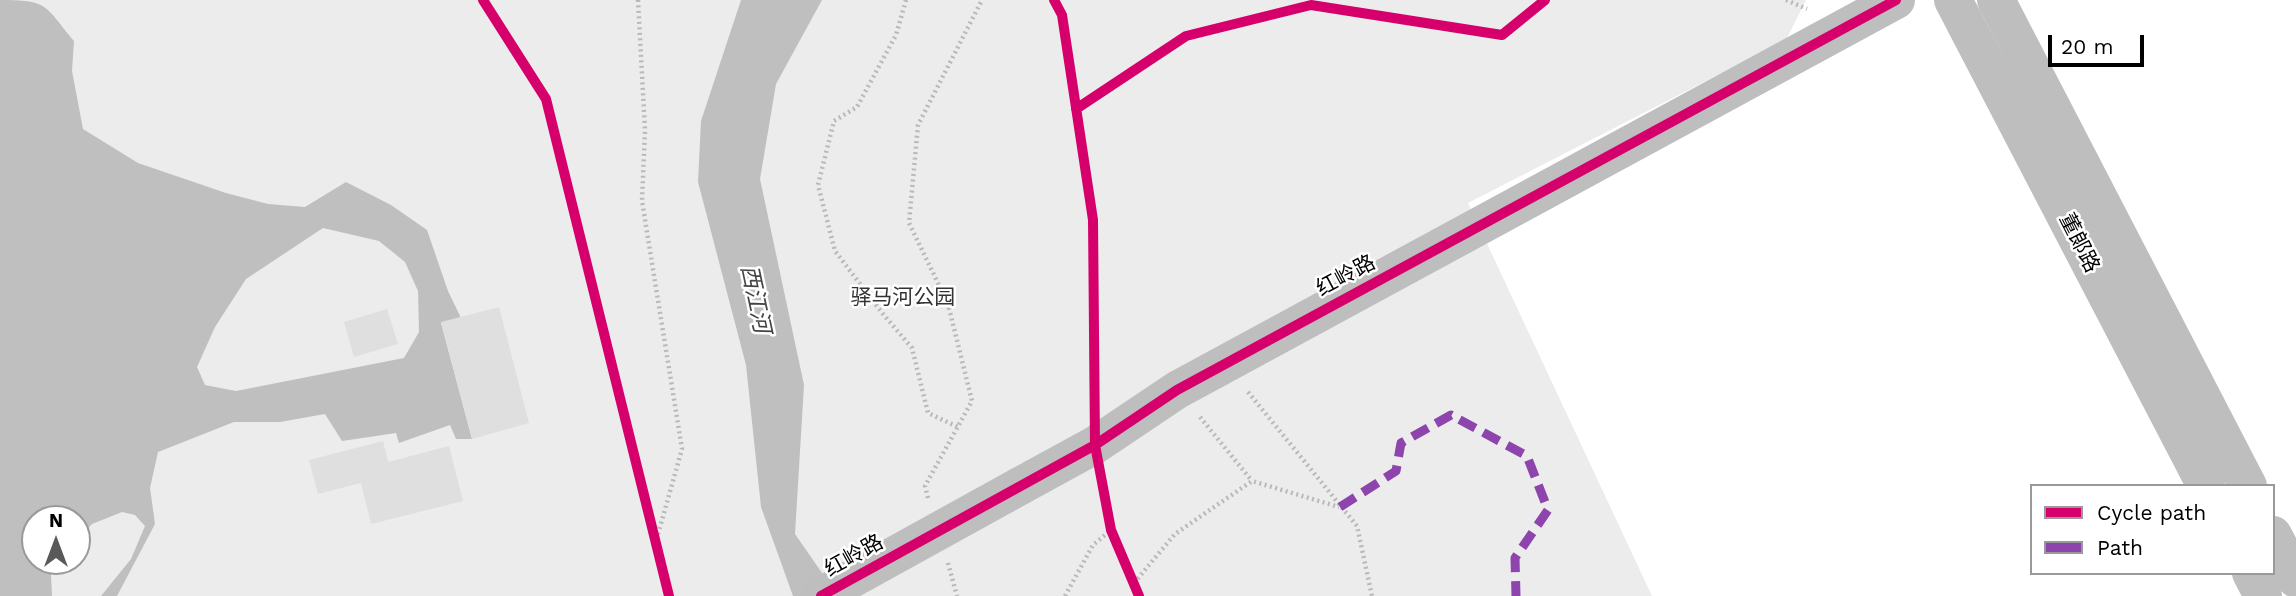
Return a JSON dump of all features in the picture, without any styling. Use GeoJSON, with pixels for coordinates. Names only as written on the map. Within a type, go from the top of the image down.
{"type":"FeatureCollection","features":[{"type":"Feature","properties":{"kind":"street","name":"红岭路"},"geometry":{"type":"LineString","coordinates":[[821,596],[1094,445],[1177,390],[1896,0]]}},
{"type":"Feature","properties":{"kind":"street","name":"董郞路"},"geometry":{"type":"LineString","coordinates":[[1953,0],[2205,484]]}},
{"type":"Feature","properties":{"kind":"street","name":"董郞路"},"geometry":{"type":"LineString","coordinates":[[1996,0],[2247,484]]}},
{"type":"Feature","properties":{"kind":"street"},"geometry":{"type":"LineString","coordinates":[[2275,539],[2296,579]]}},
{"type":"Feature","properties":{"kind":"street"},"geometry":{"type":"LineString","coordinates":[[2252,575],[2263,596]]}},
{"type":"Feature","properties":{"kind":"path"},"geometry":{"type":"LineString","coordinates":[[639,0],[645,130],[642,201],[682,449],[655,545]]}},
{"type":"Feature","properties":{"kind":"path"},"geometry":{"type":"LineString","coordinates":[[906,0],[896,35],[857,107],[834,121],[818,185],[835,251],[912,348],[928,413],[958,427]]}},
{"type":"Feature","properties":{"kind":"path"},"geometry":{"type":"LineString","coordinates":[[929,498],[925,486],[972,401],[948,304],[909,223],[918,125],[982,0]]}},
{"type":"Feature","properties":{"kind":"path"},"geometry":{"type":"LineString","coordinates":[[1226,364],[1357,526],[1372,596]]}},
{"type":"Feature","properties":{"kind":"path"},"geometry":{"type":"LineString","coordinates":[[1177,390],[1252,481],[1340,507]]}},
{"type":"Feature","properties":{"kind":"path"},"geometry":{"type":"LineString","coordinates":[[1139,596],[1131,578],[1175,534],[1252,481]]}},
{"type":"Feature","properties":{"kind":"path"},"geometry":{"type":"LineString","coordinates":[[1065,596],[1093,545],[1113,535],[1109,518]]}},
{"type":"Feature","properties":{"kind":"path"},"geometry":{"type":"LineString","coordinates":[[649,519],[659,558]]}},
{"type":"Feature","properties":{"kind":"path"},"geometry":{"type":"LineString","coordinates":[[947,559],[957,596]]}},
{"type":"Feature","properties":{"kind":"green space","name":"驿马河公园"},"geometry":{"type":"Polygon","coordinates":[[[0,0],[1806,0],[1786,40],[1468,203],[1652,596],[0,596],[0,0]]]}},
{"type":"Feature","properties":{"kind":"water"},"geometry":{"type":"Polygon","coordinates":[[[0,0],[37,3],[57,19],[74,41],[72,71],[83,129],[138,163],[226,193],[268,204],[305,207],[346,182],[391,205],[427,230],[448,291],[461,318],[441,323],[472,439],[456,439],[450,425],[399,443],[396,433],[342,441],[325,414],[280,422],[234,422],[158,452],[150,488],[155,524],[117,596],[101,596],[131,559],[145,526],[135,515],[122,512],[91,525],[91,505],[21,505],[21,575],[51,575],[52,596],[0,596],[0,0]],[[323,228],[246,279],[215,327],[197,367],[205,385],[236,391],[404,358],[419,332],[418,291],[405,262],[379,241],[323,228]]]}},
{"type":"Feature","properties":{"kind":"water","name":"西江河"},"geometry":{"type":"Polygon","coordinates":[[[741,0],[822,0],[776,84],[760,179],[804,385],[795,534],[838,596],[793,596],[761,507],[746,365],[698,182],[701,121],[741,0]]]}},
{"type":"Feature","properties":{"kind":"building"},"geometry":{"type":"Polygon","coordinates":[[[499,307],[529,423],[472,439],[441,322],[499,307]]]}},
{"type":"Feature","properties":{"kind":"building"},"geometry":{"type":"Polygon","coordinates":[[[387,309],[398,344],[354,357],[344,322],[387,309]]]}},
{"type":"Feature","properties":{"kind":"building"},"geometry":{"type":"Polygon","coordinates":[[[383,441],[388,462],[449,446],[463,501],[371,524],[361,483],[318,494],[309,460],[383,441]]]}},
{"type":"Feature","properties":{"kind":"marked path"},"geometry":{"type":"LineString","coordinates":[[1340,507],[1396,471],[1401,443],[1451,415],[1527,456],[1548,510],[1515,558],[1516,596]]}},
{"type":"Feature","properties":{"kind":"cycle path"},"geometry":{"type":"LineString","coordinates":[[483,0],[546,99],[669,596]]}},
{"type":"Feature","properties":{"kind":"cycle path"},"geometry":{"type":"LineString","coordinates":[[1054,0],[1062,15],[1093,220],[1095,445],[1111,530],[1139,596]]}},
{"type":"Feature","properties":{"kind":"cycle path"},"geometry":{"type":"LineString","coordinates":[[1076,109],[1186,36],[1311,5],[1502,35],[1545,0]]}},
{"type":"Feature","properties":{"kind":"cycle path"},"geometry":{"type":"LineString","coordinates":[[821,596],[1095,445],[1177,390],[1896,0]]}}]}
